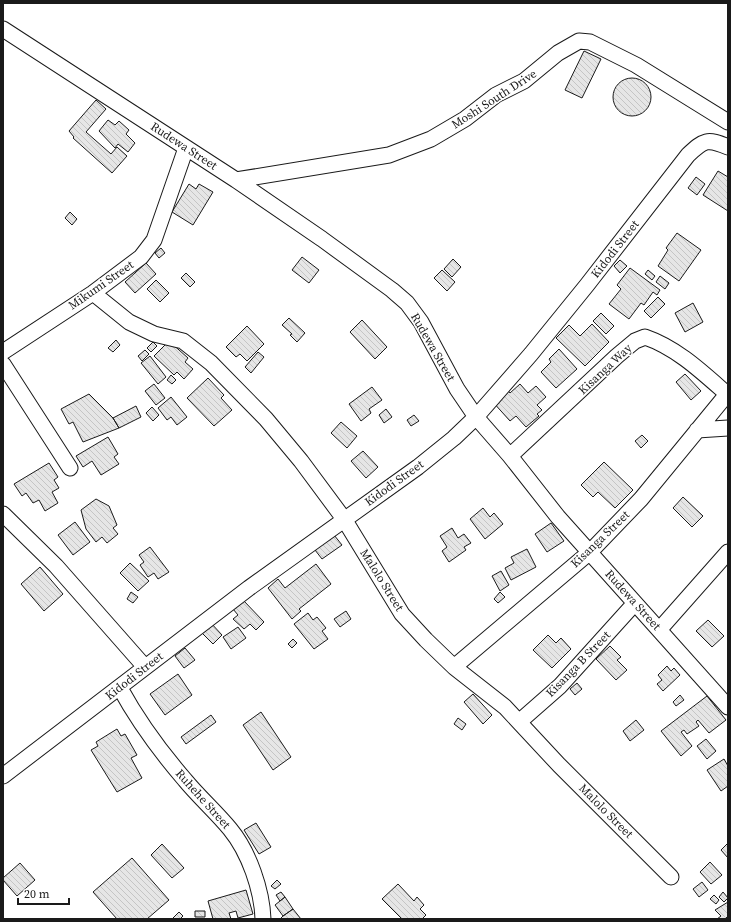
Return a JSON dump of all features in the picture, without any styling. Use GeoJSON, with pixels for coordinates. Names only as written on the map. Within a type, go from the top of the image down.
{"type":"FeatureCollection","features":[{"type":"Feature","properties":{"kind":"street","name":"Rudewa Street"},"geometry":{"type":"LineString","coordinates":[[3,29],[236,180],[322,239],[392,290],[407,303],[421,322],[457,389],[476,417],[510,456],[558,517],[728,707]]}},
{"type":"Feature","properties":{"kind":"street","name":"Moshi South Drive"},"geometry":{"type":"LineString","coordinates":[[236,180],[389,155],[431,139],[465,119],[496,95],[524,81],[558,53],[579,40],[590,42],[636,65],[728,122]]}},
{"type":"Feature","properties":{"kind":"street","name":"Kidodi Street"},"geometry":{"type":"LineString","coordinates":[[3,776],[249,588],[418,467],[454,438],[476,417],[587,285],[688,155],[700,144],[713,141],[728,147]]}},
{"type":"Feature","properties":{"kind":"street","name":"Mikumi Street"},"geometry":{"type":"LineString","coordinates":[[3,352],[93,293],[141,257],[154,240],[186,148]]}},
{"type":"Feature","properties":{"kind":"street","name":"Malolo Street"},"geometry":{"type":"LineString","coordinates":[[93,293],[129,322],[154,334],[183,342],[212,363],[266,419],[301,460],[344,519],[402,614],[454,667],[491,694],[671,877]]}},
{"type":"Feature","properties":{"kind":"street","name":"Kisanga Way"},"geometry":{"type":"LineString","coordinates":[[510,456],[617,356],[635,341],[645,337],[657,341],[687,359],[728,393]]}},
{"type":"Feature","properties":{"kind":"street"},"geometry":{"type":"LineString","coordinates":[[3,364],[70,468]]}},
{"type":"Feature","properties":{"kind":"street","name":"Kisanga Street"},"geometry":{"type":"LineString","coordinates":[[454,667],[590,552],[641,499],[728,393]]}},
{"type":"Feature","properties":{"kind":"street"},"geometry":{"type":"LineString","coordinates":[[698,430],[728,428]]}},
{"type":"Feature","properties":{"kind":"street"},"geometry":{"type":"LineString","coordinates":[[3,514],[56,566],[145,667]]}},
{"type":"Feature","properties":{"kind":"street"},"geometry":{"type":"LineString","coordinates":[[660,630],[728,552]]}},
{"type":"Feature","properties":{"kind":"street","name":"Kisanga B Street"},"geometry":{"type":"LineString","coordinates":[[519,722],[560,686],[635,604]]}},
{"type":"Feature","properties":{"kind":"street","name":"Ruhehe Street"},"geometry":{"type":"LineString","coordinates":[[120,688],[152,740],[185,780],[231,830],[252,867],[263,907],[263,919]]}},
{"type":"Feature","properties":{"kind":"building"},"geometry":{"type":"Polygon","coordinates":[[[584,51],[601,59],[582,98],[565,90],[584,51]]]}},
{"type":"Feature","properties":{"kind":"building"},"geometry":{"type":"Polygon","coordinates":[[[632,78],[642,81],[648,87],[651,97],[648,107],[642,113],[632,116],[622,113],[616,107],[613,97],[616,87],[622,81],[632,78]]]}},
{"type":"Feature","properties":{"kind":"building"},"geometry":{"type":"Polygon","coordinates":[[[96,100],[106,109],[86,132],[111,154],[117,147],[127,156],[112,173],[73,138],[74,137],[69,131],[96,100]]]}},
{"type":"Feature","properties":{"kind":"building"},"geometry":{"type":"Polygon","coordinates":[[[108,120],[115,125],[119,121],[129,130],[126,134],[135,143],[128,152],[118,144],[115,148],[99,131],[108,120]]]}},
{"type":"Feature","properties":{"kind":"building"},"geometry":{"type":"Polygon","coordinates":[[[718,171],[728,177],[728,211],[703,195],[718,171]]]}},
{"type":"Feature","properties":{"kind":"building"},"geometry":{"type":"Polygon","coordinates":[[[696,177],[705,184],[697,195],[688,188],[696,177]]]}},
{"type":"Feature","properties":{"kind":"building"},"geometry":{"type":"Polygon","coordinates":[[[189,184],[196,189],[199,184],[213,192],[193,225],[172,212],[189,184]]]}},
{"type":"Feature","properties":{"kind":"building"},"geometry":{"type":"Polygon","coordinates":[[[70,212],[77,219],[72,225],[65,218],[70,212]]]}},
{"type":"Feature","properties":{"kind":"building"},"geometry":{"type":"Polygon","coordinates":[[[677,233],[701,250],[679,281],[658,266],[668,250],[666,248],[677,233]]]}},
{"type":"Feature","properties":{"kind":"building"},"geometry":{"type":"Polygon","coordinates":[[[161,248],[165,253],[159,258],[155,253],[161,248]]]}},
{"type":"Feature","properties":{"kind":"building"},"geometry":{"type":"Polygon","coordinates":[[[302,257],[319,270],[309,283],[292,270],[302,257]]]}},
{"type":"Feature","properties":{"kind":"building"},"geometry":{"type":"Polygon","coordinates":[[[453,259],[461,267],[452,277],[444,269],[453,259]]]}},
{"type":"Feature","properties":{"kind":"building"},"geometry":{"type":"Polygon","coordinates":[[[620,260],[627,266],[620,273],[614,266],[620,260]]]}},
{"type":"Feature","properties":{"kind":"building"},"geometry":{"type":"Polygon","coordinates":[[[146,263],[156,274],[135,293],[125,282],[146,263]]]}},
{"type":"Feature","properties":{"kind":"building"},"geometry":{"type":"Polygon","coordinates":[[[630,268],[660,290],[657,295],[653,292],[644,305],[641,303],[629,319],[609,304],[621,289],[617,285],[630,268]]]}},
{"type":"Feature","properties":{"kind":"building"},"geometry":{"type":"Polygon","coordinates":[[[442,270],[455,282],[447,291],[434,278],[442,270]]]}},
{"type":"Feature","properties":{"kind":"building"},"geometry":{"type":"Polygon","coordinates":[[[648,270],[655,276],[652,280],[645,274],[648,270]]]}},
{"type":"Feature","properties":{"kind":"building"},"geometry":{"type":"Polygon","coordinates":[[[186,273],[195,282],[190,287],[181,278],[186,273]]]}},
{"type":"Feature","properties":{"kind":"building"},"geometry":{"type":"Polygon","coordinates":[[[660,276],[669,283],[665,289],[656,282],[660,276]]]}},
{"type":"Feature","properties":{"kind":"building"},"geometry":{"type":"Polygon","coordinates":[[[156,280],[169,293],[160,302],[147,289],[156,280]]]}},
{"type":"Feature","properties":{"kind":"building"},"geometry":{"type":"Polygon","coordinates":[[[658,297],[665,304],[651,318],[644,311],[658,297]]]}},
{"type":"Feature","properties":{"kind":"building"},"geometry":{"type":"Polygon","coordinates":[[[693,303],[703,322],[685,332],[675,313],[693,303]]]}},
{"type":"Feature","properties":{"kind":"building"},"geometry":{"type":"Polygon","coordinates":[[[601,313],[614,326],[606,334],[593,321],[601,313]]]}},
{"type":"Feature","properties":{"kind":"building"},"geometry":{"type":"Polygon","coordinates":[[[289,318],[305,333],[297,342],[290,335],[292,334],[282,325],[289,318]]]}},
{"type":"Feature","properties":{"kind":"building"},"geometry":{"type":"Polygon","coordinates":[[[362,320],[387,347],[375,359],[350,332],[362,320]]]}},
{"type":"Feature","properties":{"kind":"building"},"geometry":{"type":"Polygon","coordinates":[[[592,324],[609,342],[585,366],[556,338],[569,325],[580,336],[592,324]]]}},
{"type":"Feature","properties":{"kind":"building"},"geometry":{"type":"Polygon","coordinates":[[[247,326],[264,344],[247,361],[240,354],[236,357],[226,347],[247,326]]]}},
{"type":"Feature","properties":{"kind":"building"},"geometry":{"type":"Polygon","coordinates":[[[116,340],[120,345],[113,352],[108,348],[116,340]]]}},
{"type":"Feature","properties":{"kind":"building"},"geometry":{"type":"Polygon","coordinates":[[[169,341],[188,358],[185,362],[193,369],[184,379],[177,372],[174,375],[154,356],[169,341]]]}},
{"type":"Feature","properties":{"kind":"building"},"geometry":{"type":"Polygon","coordinates":[[[153,342],[157,346],[151,352],[147,348],[153,342]]]}},
{"type":"Feature","properties":{"kind":"building"},"geometry":{"type":"Polygon","coordinates":[[[559,349],[577,369],[556,388],[541,372],[551,362],[549,359],[559,349]]]}},
{"type":"Feature","properties":{"kind":"building"},"geometry":{"type":"Polygon","coordinates":[[[145,350],[149,354],[142,361],[138,356],[145,350]]]}},
{"type":"Feature","properties":{"kind":"building"},"geometry":{"type":"Polygon","coordinates":[[[258,352],[264,357],[251,373],[245,367],[258,352]]]}},
{"type":"Feature","properties":{"kind":"building"},"geometry":{"type":"Polygon","coordinates":[[[150,356],[166,377],[158,384],[141,363],[150,356]]]}},
{"type":"Feature","properties":{"kind":"building"},"geometry":{"type":"Polygon","coordinates":[[[685,374],[701,391],[691,400],[676,382],[685,374]]]}},
{"type":"Feature","properties":{"kind":"building"},"geometry":{"type":"Polygon","coordinates":[[[171,375],[176,380],[172,384],[167,380],[171,375]]]}},
{"type":"Feature","properties":{"kind":"building"},"geometry":{"type":"Polygon","coordinates":[[[208,378],[224,395],[221,398],[232,410],[214,426],[187,398],[208,378]]]}},
{"type":"Feature","properties":{"kind":"building"},"geometry":{"type":"Polygon","coordinates":[[[154,384],[165,398],[156,405],[145,391],[154,384]]]}},
{"type":"Feature","properties":{"kind":"building"},"geometry":{"type":"Polygon","coordinates":[[[520,384],[528,393],[536,386],[546,397],[537,405],[542,410],[537,414],[539,416],[526,427],[516,416],[510,421],[492,401],[506,388],[510,393],[520,384]]]}},
{"type":"Feature","properties":{"kind":"building"},"geometry":{"type":"Polygon","coordinates":[[[372,387],[382,400],[369,409],[371,413],[361,421],[349,404],[372,387]]]}},
{"type":"Feature","properties":{"kind":"building"},"geometry":{"type":"Polygon","coordinates":[[[89,394],[113,418],[119,428],[83,442],[73,422],[69,424],[61,409],[89,394]]]}},
{"type":"Feature","properties":{"kind":"building"},"geometry":{"type":"Polygon","coordinates":[[[171,397],[187,417],[177,425],[171,417],[167,420],[158,408],[171,397]]]}},
{"type":"Feature","properties":{"kind":"building"},"geometry":{"type":"Polygon","coordinates":[[[136,406],[141,417],[119,428],[113,418],[136,406]]]}},
{"type":"Feature","properties":{"kind":"building"},"geometry":{"type":"Polygon","coordinates":[[[152,407],[159,415],[153,421],[146,413],[152,407]]]}},
{"type":"Feature","properties":{"kind":"building"},"geometry":{"type":"Polygon","coordinates":[[[386,409],[392,417],[384,423],[379,415],[386,409]]]}},
{"type":"Feature","properties":{"kind":"building"},"geometry":{"type":"Polygon","coordinates":[[[414,415],[419,421],[411,426],[407,420],[414,415]]]}},
{"type":"Feature","properties":{"kind":"building"},"geometry":{"type":"Polygon","coordinates":[[[341,422],[357,436],[347,448],[331,433],[341,422]]]}},
{"type":"Feature","properties":{"kind":"building"},"geometry":{"type":"Polygon","coordinates":[[[642,435],[648,441],[641,448],[635,441],[642,435]]]}},
{"type":"Feature","properties":{"kind":"building"},"geometry":{"type":"Polygon","coordinates":[[[108,437],[118,454],[114,457],[119,464],[101,475],[92,461],[83,467],[76,456],[108,437]]]}},
{"type":"Feature","properties":{"kind":"building"},"geometry":{"type":"Polygon","coordinates":[[[363,451],[378,467],[366,478],[351,461],[363,451]]]}},
{"type":"Feature","properties":{"kind":"building"},"geometry":{"type":"Polygon","coordinates":[[[604,462],[633,490],[615,508],[598,492],[593,497],[581,485],[604,462]]]}},
{"type":"Feature","properties":{"kind":"building"},"geometry":{"type":"Polygon","coordinates":[[[49,463],[58,477],[54,480],[59,488],[52,492],[58,503],[45,511],[39,500],[33,503],[26,493],[22,496],[14,484],[49,463]]]}},
{"type":"Feature","properties":{"kind":"building"},"geometry":{"type":"Polygon","coordinates":[[[683,497],[703,516],[692,527],[673,508],[683,497]]]}},
{"type":"Feature","properties":{"kind":"building"},"geometry":{"type":"Polygon","coordinates":[[[96,499],[109,506],[117,525],[113,528],[118,534],[107,543],[102,537],[96,542],[86,529],[81,510],[96,499]]]}},
{"type":"Feature","properties":{"kind":"building"},"geometry":{"type":"Polygon","coordinates":[[[483,508],[490,517],[494,513],[503,524],[485,539],[470,519],[483,508]]]}},
{"type":"Feature","properties":{"kind":"building"},"geometry":{"type":"Polygon","coordinates":[[[75,522],[90,542],[73,555],[58,535],[75,522]]]}},
{"type":"Feature","properties":{"kind":"building"},"geometry":{"type":"Polygon","coordinates":[[[551,523],[564,541],[547,552],[535,534],[551,523]]]}},
{"type":"Feature","properties":{"kind":"building"},"geometry":{"type":"Polygon","coordinates":[[[452,528],[458,538],[464,534],[471,543],[464,547],[466,550],[449,562],[442,551],[447,547],[440,536],[452,528]]]}},
{"type":"Feature","properties":{"kind":"building"},"geometry":{"type":"Polygon","coordinates":[[[334,535],[342,545],[322,559],[315,550],[334,535]]]}},
{"type":"Feature","properties":{"kind":"building"},"geometry":{"type":"Polygon","coordinates":[[[150,547],[169,572],[158,579],[154,573],[148,577],[140,565],[144,562],[139,555],[150,547]]]}},
{"type":"Feature","properties":{"kind":"building"},"geometry":{"type":"Polygon","coordinates":[[[527,549],[536,567],[511,580],[505,568],[514,563],[511,557],[527,549]]]}},
{"type":"Feature","properties":{"kind":"building"},"geometry":{"type":"Polygon","coordinates":[[[130,563],[149,581],[138,591],[120,573],[130,563]]]}},
{"type":"Feature","properties":{"kind":"building"},"geometry":{"type":"Polygon","coordinates":[[[316,564],[331,584],[299,609],[301,611],[292,619],[268,588],[278,579],[285,588],[316,564]]]}},
{"type":"Feature","properties":{"kind":"building"},"geometry":{"type":"Polygon","coordinates":[[[40,567],[63,594],[44,611],[21,584],[40,567]]]}},
{"type":"Feature","properties":{"kind":"building"},"geometry":{"type":"Polygon","coordinates":[[[501,571],[509,585],[500,591],[492,576],[501,571]]]}},
{"type":"Feature","properties":{"kind":"building"},"geometry":{"type":"Polygon","coordinates":[[[131,592],[138,597],[133,603],[127,599],[131,592]]]}},
{"type":"Feature","properties":{"kind":"building"},"geometry":{"type":"Polygon","coordinates":[[[500,592],[505,597],[498,603],[494,599],[500,592]]]}},
{"type":"Feature","properties":{"kind":"building"},"geometry":{"type":"Polygon","coordinates":[[[243,600],[264,622],[256,630],[250,624],[244,629],[233,619],[238,615],[233,609],[243,600]]]}},
{"type":"Feature","properties":{"kind":"building"},"geometry":{"type":"Polygon","coordinates":[[[346,611],[351,619],[340,627],[334,619],[346,611]]]}},
{"type":"Feature","properties":{"kind":"building"},"geometry":{"type":"Polygon","coordinates":[[[308,613],[313,620],[317,617],[326,628],[322,631],[328,639],[314,649],[294,624],[308,613]]]}},
{"type":"Feature","properties":{"kind":"building"},"geometry":{"type":"Polygon","coordinates":[[[708,620],[724,636],[712,647],[696,631],[708,620]]]}},
{"type":"Feature","properties":{"kind":"building"},"geometry":{"type":"Polygon","coordinates":[[[210,622],[222,635],[213,644],[200,631],[210,622]]]}},
{"type":"Feature","properties":{"kind":"building"},"geometry":{"type":"Polygon","coordinates":[[[238,627],[246,638],[231,649],[223,637],[238,627]]]}},
{"type":"Feature","properties":{"kind":"building"},"geometry":{"type":"Polygon","coordinates":[[[548,635],[556,643],[561,638],[571,649],[552,668],[533,650],[548,635]]]}},
{"type":"Feature","properties":{"kind":"building"},"geometry":{"type":"Polygon","coordinates":[[[293,639],[297,643],[292,648],[288,644],[293,639]]]}},
{"type":"Feature","properties":{"kind":"building"},"geometry":{"type":"Polygon","coordinates":[[[610,646],[621,657],[617,660],[627,670],[616,680],[596,659],[610,646]]]}},
{"type":"Feature","properties":{"kind":"building"},"geometry":{"type":"Polygon","coordinates":[[[185,648],[195,660],[184,668],[175,656],[185,648]]]}},
{"type":"Feature","properties":{"kind":"building"},"geometry":{"type":"Polygon","coordinates":[[[667,666],[671,671],[674,668],[680,675],[663,691],[657,684],[662,680],[658,675],[667,666]]]}},
{"type":"Feature","properties":{"kind":"building"},"geometry":{"type":"Polygon","coordinates":[[[178,674],[192,695],[165,715],[150,694],[178,674]]]}},
{"type":"Feature","properties":{"kind":"building"},"geometry":{"type":"Polygon","coordinates":[[[577,683],[582,689],[575,695],[570,689],[577,683]]]}},
{"type":"Feature","properties":{"kind":"building"},"geometry":{"type":"Polygon","coordinates":[[[473,694],[492,715],[483,724],[464,702],[473,694]]]}},
{"type":"Feature","properties":{"kind":"building"},"geometry":{"type":"Polygon","coordinates":[[[680,695],[684,700],[676,706],[673,702],[680,695]]]}},
{"type":"Feature","properties":{"kind":"building"},"geometry":{"type":"Polygon","coordinates":[[[707,696],[726,720],[709,733],[698,720],[696,722],[699,726],[687,734],[684,730],[681,732],[692,746],[681,756],[661,731],[707,696]]]}},
{"type":"Feature","properties":{"kind":"building"},"geometry":{"type":"Polygon","coordinates":[[[261,712],[291,757],[273,770],[243,725],[261,712]]]}},
{"type":"Feature","properties":{"kind":"building"},"geometry":{"type":"Polygon","coordinates":[[[211,715],[216,722],[186,744],[181,737],[211,715]]]}},
{"type":"Feature","properties":{"kind":"building"},"geometry":{"type":"Polygon","coordinates":[[[458,718],[466,724],[462,730],[454,724],[458,718]]]}},
{"type":"Feature","properties":{"kind":"building"},"geometry":{"type":"Polygon","coordinates":[[[636,720],[644,730],[630,741],[623,731],[636,720]]]}},
{"type":"Feature","properties":{"kind":"building"},"geometry":{"type":"Polygon","coordinates":[[[117,729],[121,736],[125,734],[137,755],[131,758],[142,778],[117,792],[91,750],[98,746],[96,742],[117,729]]]}},
{"type":"Feature","properties":{"kind":"building"},"geometry":{"type":"Polygon","coordinates":[[[706,739],[716,751],[707,759],[697,746],[706,739]]]}},
{"type":"Feature","properties":{"kind":"building"},"geometry":{"type":"Polygon","coordinates":[[[724,759],[728,766],[728,786],[721,791],[707,770],[724,759]]]}},
{"type":"Feature","properties":{"kind":"building"},"geometry":{"type":"Polygon","coordinates":[[[256,823],[271,847],[259,854],[244,830],[256,823]]]}},
{"type":"Feature","properties":{"kind":"building"},"geometry":{"type":"Polygon","coordinates":[[[728,843],[728,858],[721,850],[728,843]]]}},
{"type":"Feature","properties":{"kind":"building"},"geometry":{"type":"Polygon","coordinates":[[[162,844],[184,868],[172,878],[151,855],[162,844]]]}},
{"type":"Feature","properties":{"kind":"building"},"geometry":{"type":"Polygon","coordinates":[[[132,858],[169,900],[147,919],[117,919],[93,892],[132,858]]]}},
{"type":"Feature","properties":{"kind":"building"},"geometry":{"type":"Polygon","coordinates":[[[710,862],[722,875],[711,884],[700,872],[710,862]]]}},
{"type":"Feature","properties":{"kind":"building"},"geometry":{"type":"Polygon","coordinates":[[[20,863],[35,880],[17,896],[3,880],[3,878],[20,863]]]}},
{"type":"Feature","properties":{"kind":"building"},"geometry":{"type":"Polygon","coordinates":[[[277,880],[281,884],[275,889],[271,886],[277,880]]]}},
{"type":"Feature","properties":{"kind":"building"},"geometry":{"type":"Polygon","coordinates":[[[702,882],[708,890],[699,897],[693,889],[702,882]]]}},
{"type":"Feature","properties":{"kind":"building"},"geometry":{"type":"Polygon","coordinates":[[[398,884],[414,901],[417,897],[424,905],[420,909],[426,915],[422,919],[402,919],[382,899],[398,884]]]}},
{"type":"Feature","properties":{"kind":"building"},"geometry":{"type":"Polygon","coordinates":[[[246,890],[253,914],[238,918],[236,911],[229,913],[231,919],[213,919],[208,901],[246,890]]]}},
{"type":"Feature","properties":{"kind":"building"},"geometry":{"type":"Polygon","coordinates":[[[281,892],[285,897],[280,901],[276,895],[281,892]]]}},
{"type":"Feature","properties":{"kind":"building"},"geometry":{"type":"Polygon","coordinates":[[[723,892],[728,898],[724,902],[719,897],[723,892]]]}},
{"type":"Feature","properties":{"kind":"building"},"geometry":{"type":"Polygon","coordinates":[[[714,895],[719,900],[716,904],[710,899],[714,895]]]}},
{"type":"Feature","properties":{"kind":"building"},"geometry":{"type":"Polygon","coordinates":[[[285,897],[293,909],[283,916],[275,905],[285,897]]]}},
{"type":"Feature","properties":{"kind":"building"},"geometry":{"type":"Polygon","coordinates":[[[728,902],[728,916],[725,919],[717,919],[721,916],[715,910],[728,902]]]}},
{"type":"Feature","properties":{"kind":"building"},"geometry":{"type":"Polygon","coordinates":[[[293,909],[301,919],[280,919],[283,916],[293,909]]]}},
{"type":"Feature","properties":{"kind":"building"},"geometry":{"type":"Polygon","coordinates":[[[195,911],[205,911],[205,917],[195,917],[195,911]]]}},
{"type":"Feature","properties":{"kind":"building"},"geometry":{"type":"Polygon","coordinates":[[[179,912],[183,916],[180,919],[172,919],[179,912]]]}}]}
